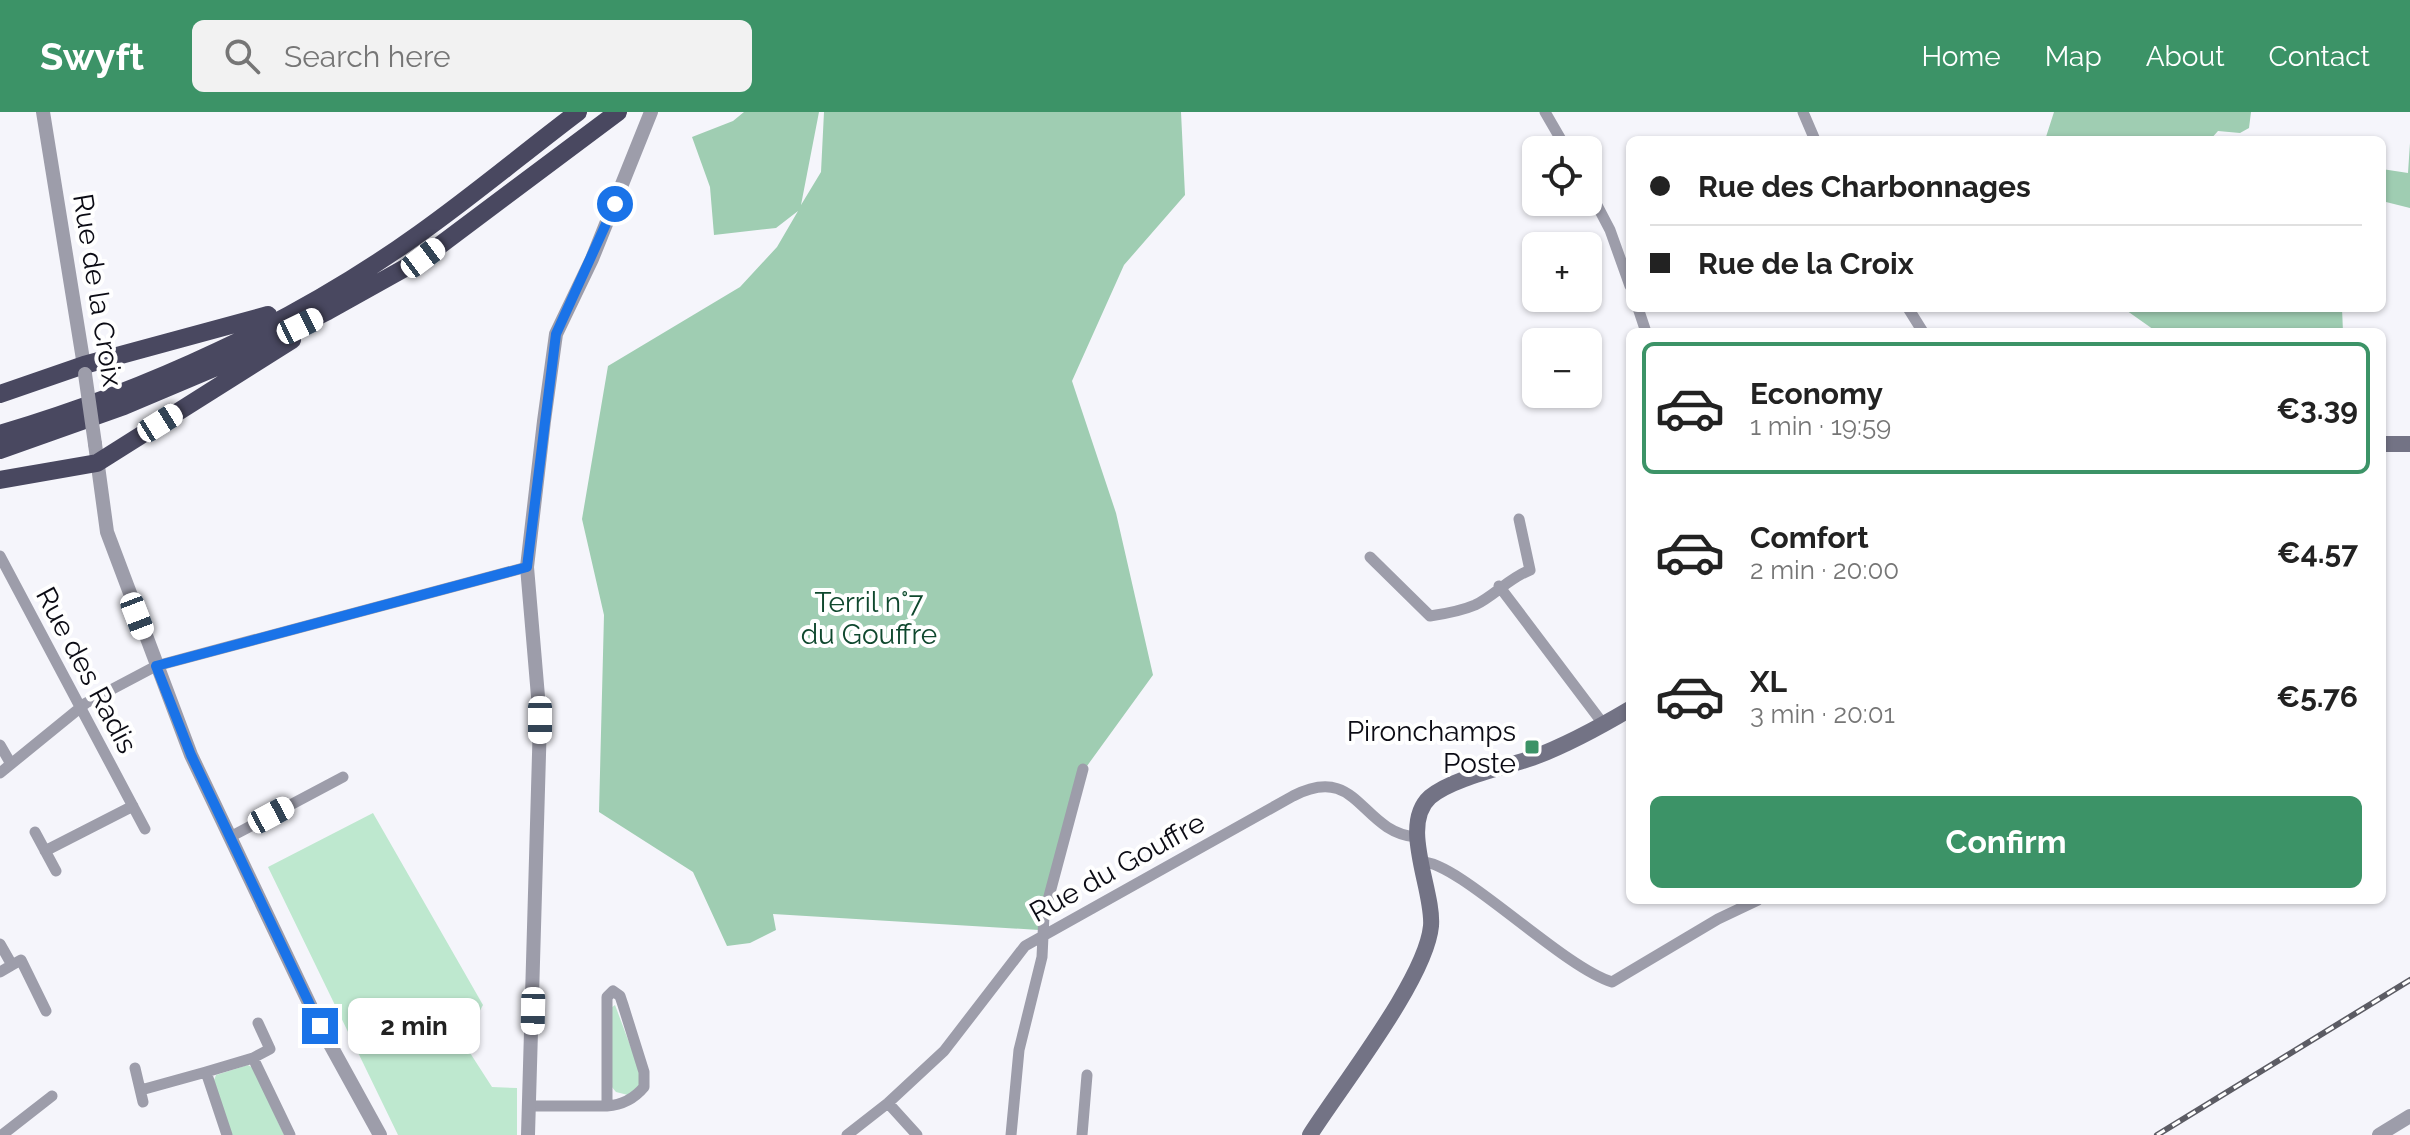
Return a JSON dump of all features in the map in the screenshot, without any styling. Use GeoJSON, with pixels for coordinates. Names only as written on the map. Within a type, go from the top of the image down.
{"type":"FeatureCollection","features":[{"type":"Feature","properties":{"kind":"highway"},"geometry":{"type":"LineString","coordinates":[[0,450],[124,406],[214,368],[324,304],[578,112]]}},
{"type":"Feature","properties":{"kind":"highway"},"geometry":{"type":"LineString","coordinates":[[0,434],[119,392],[423,258],[618,112]]}},
{"type":"Feature","properties":{"kind":"highway"},"geometry":{"type":"LineString","coordinates":[[0,394],[260,318],[324,304]]}},
{"type":"Feature","properties":{"kind":"highway"},"geometry":{"type":"LineString","coordinates":[[0,480],[96,454],[281,348],[324,304]]}},
{"type":"Feature","properties":{"kind":"main road"},"geometry":{"type":"LineString","coordinates":[[2386,444],[2410,444]]}},
{"type":"Feature","properties":{"kind":"main road"},"geometry":{"type":"LineString","coordinates":[[1310,1135],[1410,983],[1429,941],[1431,922],[1416,837],[1421,809],[1436,793],[1577,740],[1626,711]]}},
{"type":"Feature","properties":{"kind":"street","name":"Rue de la Croix"},"geometry":{"type":"LineString","coordinates":[[43,112],[107,532],[191,755],[320,1026],[380,1135]]}},
{"type":"Feature","properties":{"kind":"street"},"geometry":{"type":"LineString","coordinates":[[528,1135],[540,720],[527,567],[556,334],[592,259],[651,112]]}},
{"type":"Feature","properties":{"kind":"street"},"geometry":{"type":"LineString","coordinates":[[1545,112],[1559,136]]}},
{"type":"Feature","properties":{"kind":"street"},"geometry":{"type":"LineString","coordinates":[[1803,112],[1813,136]]}},
{"type":"Feature","properties":{"kind":"street"},"geometry":{"type":"LineString","coordinates":[[1602,215],[1626,275]]}},
{"type":"Feature","properties":{"kind":"street"},"geometry":{"type":"LineString","coordinates":[[1370,557],[1430,616],[1441,614],[1476,605],[1499,586],[1530,570],[1519,519]]}},
{"type":"Feature","properties":{"kind":"street","name":"Rue des Radis"},"geometry":{"type":"LineString","coordinates":[[0,556],[145,829]]}},
{"type":"Feature","properties":{"kind":"street"},"geometry":{"type":"LineString","coordinates":[[0,773],[79,709],[156,666],[527,567]]}},
{"type":"Feature","properties":{"kind":"street"},"geometry":{"type":"LineString","coordinates":[[1499,586],[1604,725]]}},
{"type":"Feature","properties":{"kind":"street"},"geometry":{"type":"LineString","coordinates":[[0,745],[11,764]]}},
{"type":"Feature","properties":{"kind":"street"},"geometry":{"type":"LineString","coordinates":[[1011,1135],[1019,1050],[1083,769]]}},
{"type":"Feature","properties":{"kind":"street"},"geometry":{"type":"LineString","coordinates":[[230,837],[343,777]]}},
{"type":"Feature","properties":{"kind":"street","name":"Rue du Gouffre"},"geometry":{"type":"LineString","coordinates":[[847,1135],[888,1103],[944,1051],[1025,946],[1314,787],[1344,789],[1385,828],[1416,837]]}},
{"type":"Feature","properties":{"kind":"street"},"geometry":{"type":"LineString","coordinates":[[45,851],[133,806]]}},
{"type":"Feature","properties":{"kind":"street"},"geometry":{"type":"LineString","coordinates":[[35,832],[56,871]]}},
{"type":"Feature","properties":{"kind":"street"},"geometry":{"type":"LineString","coordinates":[[1422,862],[1444,868],[1551,946],[1600,979],[1612,982],[1718,919],[1750,904]]}},
{"type":"Feature","properties":{"kind":"street"},"geometry":{"type":"LineString","coordinates":[[0,944],[12,965]]}},
{"type":"Feature","properties":{"kind":"street"},"geometry":{"type":"LineString","coordinates":[[0,972],[21,960],[46,1011]]}},
{"type":"Feature","properties":{"kind":"street"},"geometry":{"type":"LineString","coordinates":[[531,1106],[607,1106],[630,1100],[645,1081],[620,996],[613,991],[607,997],[607,1106]]}},
{"type":"Feature","properties":{"kind":"street"},"geometry":{"type":"LineString","coordinates":[[135,1068],[142,1096],[253,1058],[270,1049],[258,1023]]}},
{"type":"Feature","properties":{"kind":"street"},"geometry":{"type":"LineString","coordinates":[[253,1058],[290,1135]]}},
{"type":"Feature","properties":{"kind":"street"},"geometry":{"type":"LineString","coordinates":[[206,1072],[227,1135]]}},
{"type":"Feature","properties":{"kind":"street"},"geometry":{"type":"LineString","coordinates":[[1082,1135],[1087,1075]]}},
{"type":"Feature","properties":{"kind":"street"},"geometry":{"type":"LineString","coordinates":[[2,1135],[52,1096]]}},
{"type":"Feature","properties":{"kind":"street"},"geometry":{"type":"LineString","coordinates":[[888,1103],[917,1135]]}},
{"type":"Feature","properties":{"kind":"street"},"geometry":{"type":"LineString","coordinates":[[2379,1135],[2410,1116]]}},
{"type":"Feature","properties":{"kind":"green space","name":"Terril n°7 du Gouffre"},"geometry":{"type":"Polygon","coordinates":[[[744,112],[819,112],[801,205],[821,172],[824,112],[1181,112],[1185,195],[1124,265],[1072,381],[1116,513],[1153,675],[1087,766],[1039,930],[773,914],[776,930],[750,943],[727,946],[693,872],[599,812],[604,615],[582,519],[608,366],[740,287],[777,247],[798,211],[776,228],[714,235],[710,187],[692,137],[733,121],[744,112]]]}},
{"type":"Feature","properties":{"kind":"green space"},"geometry":{"type":"Polygon","coordinates":[[[2054,112],[2251,112],[2249,128],[2240,133],[2218,131],[2214,136],[2046,136],[2054,112]]]}},
{"type":"Feature","properties":{"kind":"green space"},"geometry":{"type":"Polygon","coordinates":[[[2410,143],[2410,208],[2386,202],[2386,170],[2408,173],[2410,143]]]}},
{"type":"Feature","properties":{"kind":"green space"},"geometry":{"type":"Polygon","coordinates":[[[2129,312],[2342,312],[2343,328],[2151,328],[2129,312]]]}},
{"type":"Feature","properties":{"kind":"green space"},"geometry":{"type":"Polygon","coordinates":[[[373,813],[483,1005],[463,1042],[492,1087],[517,1088],[517,1135],[398,1135],[268,867],[373,813]]]}},
{"type":"Feature","properties":{"kind":"green space"},"geometry":{"type":"Polygon","coordinates":[[[615,1005],[639,1069],[641,1084],[628,1095],[616,1092],[611,1086],[611,1008],[615,1005]]]}},
{"type":"Feature","properties":{"kind":"green space"},"geometry":{"type":"Polygon","coordinates":[[[248,1065],[253,1068],[284,1135],[229,1135],[214,1080],[216,1075],[248,1065]]]}},
{"type":"Feature","properties":{"kind":"railway"},"geometry":{"type":"LineString","coordinates":[[2157,1135],[2410,980]]}},
{"type":"Feature","properties":{"kind":"place","name":"Pironchamps Poste"},"geometry":{"type":"Point","coordinates":[1532,747]}},
{"type":"Feature","properties":{"kind":"route"},"geometry":{"type":"LineString","coordinates":[[320,1026],[191,755],[156,666],[527,567],[556,334],[615,204]]}}]}
